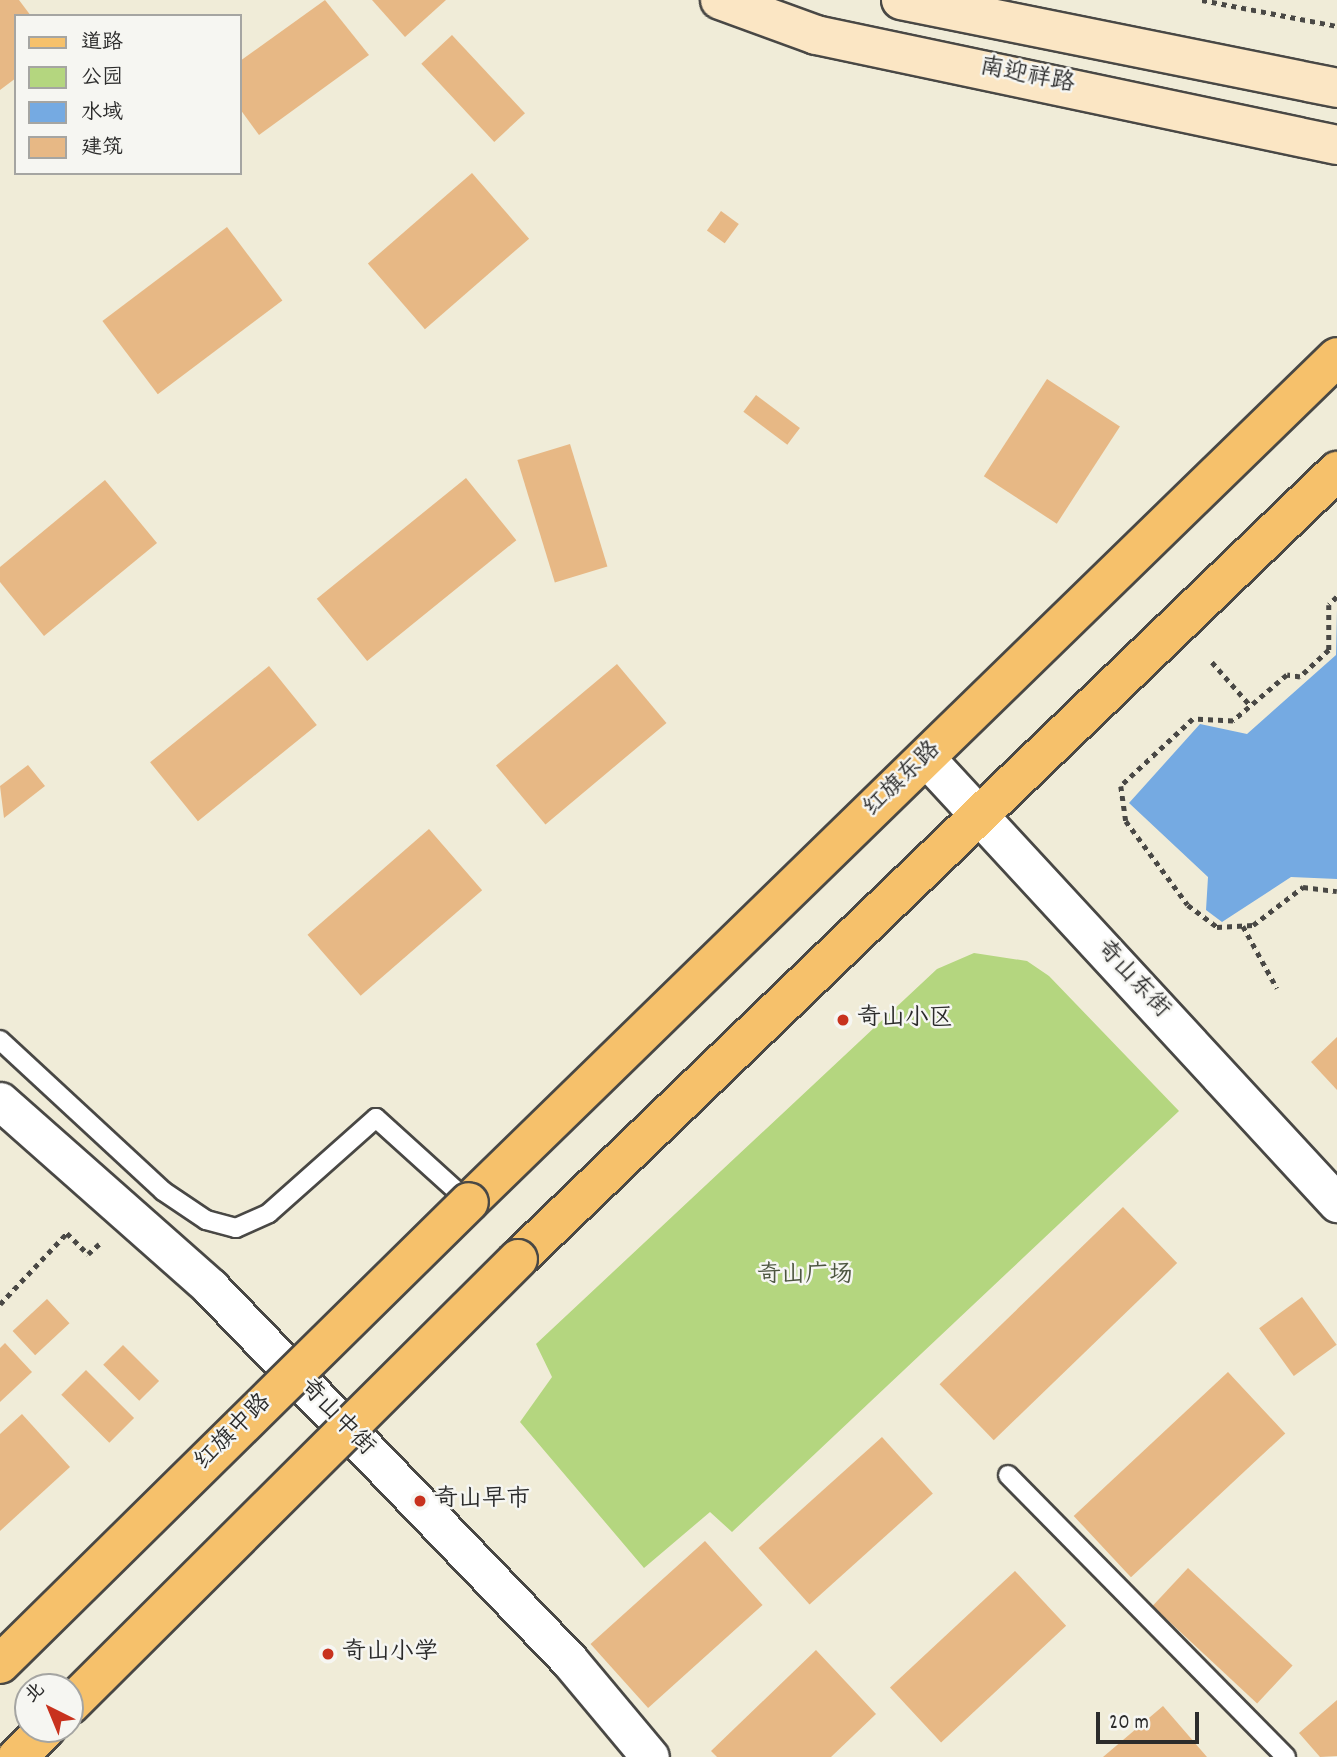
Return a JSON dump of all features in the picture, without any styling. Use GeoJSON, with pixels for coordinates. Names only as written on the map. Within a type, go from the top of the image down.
{"type":"FeatureCollection","features":[{"type":"Feature","properties":{"kind":"main road","name":"南迎祥路"},"geometry":{"type":"LineString","coordinates":[[720,0],[816,34],[1337,145]]}},
{"type":"Feature","properties":{"kind":"main road"},"geometry":{"type":"LineString","coordinates":[[901,0],[1337,88]]}},
{"type":"Feature","properties":{"kind":"main road","name":"红旗东路"},"geometry":{"type":"LineString","coordinates":[[469,1202],[1337,357]]}},
{"type":"Feature","properties":{"kind":"main road"},"geometry":{"type":"LineString","coordinates":[[84,1691],[518,1259],[1337,471]]}},
{"type":"Feature","properties":{"kind":"main road","name":"红旗中路"},"geometry":{"type":"LineString","coordinates":[[0,1664],[469,1202]]}},
{"type":"Feature","properties":{"kind":"main road"},"geometry":{"type":"LineString","coordinates":[[18,1757],[32,1743]]}},
{"type":"Feature","properties":{"kind":"street","name":"奇山东街"},"geometry":{"type":"LineString","coordinates":[[926,758],[1337,1203]]}},
{"type":"Feature","properties":{"kind":"street","name":"奇山中街"},"geometry":{"type":"LineString","coordinates":[[0,1101],[210,1287],[569,1660],[650,1757]]}},
{"type":"Feature","properties":{"kind":"lane"},"geometry":{"type":"LineString","coordinates":[[0,1040],[163,1191],[205,1220],[236,1228],[270,1213],[376,1118],[469,1202]]}},
{"type":"Feature","properties":{"kind":"lane"},"geometry":{"type":"LineString","coordinates":[[1008,1475],[1286,1757]]}},
{"type":"Feature","properties":{"kind":"path"},"geometry":{"type":"LineString","coordinates":[[1202,0],[1337,26]]}},
{"type":"Feature","properties":{"kind":"path"},"geometry":{"type":"LineString","coordinates":[[1337,597],[1329,605],[1329,650],[1300,677],[1287,675],[1249,704],[1234,720],[1193,719],[1121,786],[1126,821],[1188,905],[1217,927],[1243,926],[1303,887],[1337,891]]}},
{"type":"Feature","properties":{"kind":"path"},"geometry":{"type":"LineString","coordinates":[[1212,662],[1249,704]]}},
{"type":"Feature","properties":{"kind":"path"},"geometry":{"type":"LineString","coordinates":[[1243,926],[1277,988]]}},
{"type":"Feature","properties":{"kind":"path"},"geometry":{"type":"LineString","coordinates":[[0,1304],[67,1233],[88,1254],[99,1244]]}},
{"type":"Feature","properties":{"kind":"green space","name":"奇山广场"},"geometry":{"type":"Polygon","coordinates":[[[974,953],[1027,961],[1049,976],[1179,1111],[732,1532],[710,1512],[644,1568],[520,1422],[552,1377],[536,1344],[937,969],[974,953]]]}},
{"type":"Feature","properties":{"kind":"water"},"geometry":{"type":"Polygon","coordinates":[[[1337,609],[1337,879],[1291,877],[1222,922],[1206,910],[1208,877],[1129,803],[1200,724],[1247,734],[1336,655],[1337,609]]]}},
{"type":"Feature","properties":{"kind":"building"},"geometry":{"type":"Polygon","coordinates":[[[0,0],[19,0],[30,14],[14,14],[14,80],[0,90],[0,0]]]}},
{"type":"Feature","properties":{"kind":"building"},"geometry":{"type":"Polygon","coordinates":[[[325,0],[369,55],[259,135],[242,112],[242,60],[325,0]]]}},
{"type":"Feature","properties":{"kind":"building"},"geometry":{"type":"Polygon","coordinates":[[[372,0],[446,0],[405,37],[372,0]]]}},
{"type":"Feature","properties":{"kind":"building"},"geometry":{"type":"Polygon","coordinates":[[[452,35],[525,113],[494,142],[421,64],[452,35]]]}},
{"type":"Feature","properties":{"kind":"building"},"geometry":{"type":"Polygon","coordinates":[[[472,173],[529,239],[425,329],[368,264],[472,173]]]}},
{"type":"Feature","properties":{"kind":"building"},"geometry":{"type":"Polygon","coordinates":[[[721,211],[739,224],[725,243],[707,230],[721,211]]]}},
{"type":"Feature","properties":{"kind":"building"},"geometry":{"type":"Polygon","coordinates":[[[227,227],[282,300],[158,394],[102,321],[227,227]]]}},
{"type":"Feature","properties":{"kind":"building"},"geometry":{"type":"Polygon","coordinates":[[[1047,379],[1120,426],[1057,524],[984,476],[1047,379]]]}},
{"type":"Feature","properties":{"kind":"building"},"geometry":{"type":"Polygon","coordinates":[[[756,395],[800,428],[787,445],[743,412],[756,395]]]}},
{"type":"Feature","properties":{"kind":"building"},"geometry":{"type":"Polygon","coordinates":[[[570,444],[607,566],[555,582],[517,460],[570,444]]]}},
{"type":"Feature","properties":{"kind":"building"},"geometry":{"type":"Polygon","coordinates":[[[466,478],[516,540],[367,661],[317,599],[466,478]]]}},
{"type":"Feature","properties":{"kind":"building"},"geometry":{"type":"Polygon","coordinates":[[[105,480],[157,543],[44,636],[0,582],[0,567],[105,480]]]}},
{"type":"Feature","properties":{"kind":"building"},"geometry":{"type":"Polygon","coordinates":[[[617,664],[666,723],[545,825],[496,766],[617,664]]]}},
{"type":"Feature","properties":{"kind":"building"},"geometry":{"type":"Polygon","coordinates":[[[269,666],[317,725],[198,821],[150,762],[269,666]]]}},
{"type":"Feature","properties":{"kind":"building"},"geometry":{"type":"Polygon","coordinates":[[[28,765],[45,786],[4,818],[0,786],[28,765]]]}},
{"type":"Feature","properties":{"kind":"building"},"geometry":{"type":"Polygon","coordinates":[[[429,829],[482,890],[361,996],[307,935],[429,829]]]}},
{"type":"Feature","properties":{"kind":"building"},"geometry":{"type":"Polygon","coordinates":[[[1337,1037],[1337,1090],[1311,1062],[1337,1037]]]}},
{"type":"Feature","properties":{"kind":"building"},"geometry":{"type":"Polygon","coordinates":[[[1123,1207],[1177,1263],[994,1440],[940,1384],[1123,1207]]]}},
{"type":"Feature","properties":{"kind":"building"},"geometry":{"type":"Polygon","coordinates":[[[1302,1297],[1337,1345],[1294,1376],[1259,1328],[1302,1297]]]}},
{"type":"Feature","properties":{"kind":"building"},"geometry":{"type":"Polygon","coordinates":[[[47,1299],[70,1323],[35,1355],[13,1331],[47,1299]]]}},
{"type":"Feature","properties":{"kind":"building"},"geometry":{"type":"Polygon","coordinates":[[[5,1343],[32,1372],[0,1402],[0,1348],[5,1343]]]}},
{"type":"Feature","properties":{"kind":"building"},"geometry":{"type":"Polygon","coordinates":[[[123,1345],[159,1381],[139,1401],[103,1365],[123,1345]]]}},
{"type":"Feature","properties":{"kind":"building"},"geometry":{"type":"Polygon","coordinates":[[[86,1370],[134,1418],[109,1443],[61,1395],[86,1370]]]}},
{"type":"Feature","properties":{"kind":"building"},"geometry":{"type":"Polygon","coordinates":[[[1228,1372],[1285,1433],[1131,1577],[1074,1516],[1228,1372]]]}},
{"type":"Feature","properties":{"kind":"building"},"geometry":{"type":"Polygon","coordinates":[[[22,1414],[70,1467],[0,1531],[0,1434],[22,1414]]]}},
{"type":"Feature","properties":{"kind":"building"},"geometry":{"type":"Polygon","coordinates":[[[882,1437],[933,1493],[809,1605],[759,1548],[882,1437]]]}},
{"type":"Feature","properties":{"kind":"building"},"geometry":{"type":"Polygon","coordinates":[[[705,1541],[763,1605],[648,1708],[591,1644],[705,1541]]]}},
{"type":"Feature","properties":{"kind":"building"},"geometry":{"type":"Polygon","coordinates":[[[1188,1568],[1293,1666],[1257,1704],[1153,1606],[1188,1568]]]}},
{"type":"Feature","properties":{"kind":"building"},"geometry":{"type":"Polygon","coordinates":[[[1015,1571],[1066,1626],[941,1742],[890,1688],[1015,1571]]]}},
{"type":"Feature","properties":{"kind":"building"},"geometry":{"type":"Polygon","coordinates":[[[816,1650],[876,1714],[831,1757],[717,1757],[711,1751],[816,1650]]]}},
{"type":"Feature","properties":{"kind":"building"},"geometry":{"type":"Polygon","coordinates":[[[1337,1700],[1337,1756],[1320,1757],[1299,1733],[1337,1700]]]}},
{"type":"Feature","properties":{"kind":"building"},"geometry":{"type":"Polygon","coordinates":[[[1163,1706],[1207,1757],[1103,1757],[1163,1706]]]}},
{"type":"Feature","properties":{"kind":"place","name":"奇山小区"},"geometry":{"type":"Point","coordinates":[843,1020]}},
{"type":"Feature","properties":{"kind":"place","name":"奇山早市"},"geometry":{"type":"Point","coordinates":[420,1501]}},
{"type":"Feature","properties":{"kind":"place","name":"奇山小学"},"geometry":{"type":"Point","coordinates":[328,1654]}}]}
